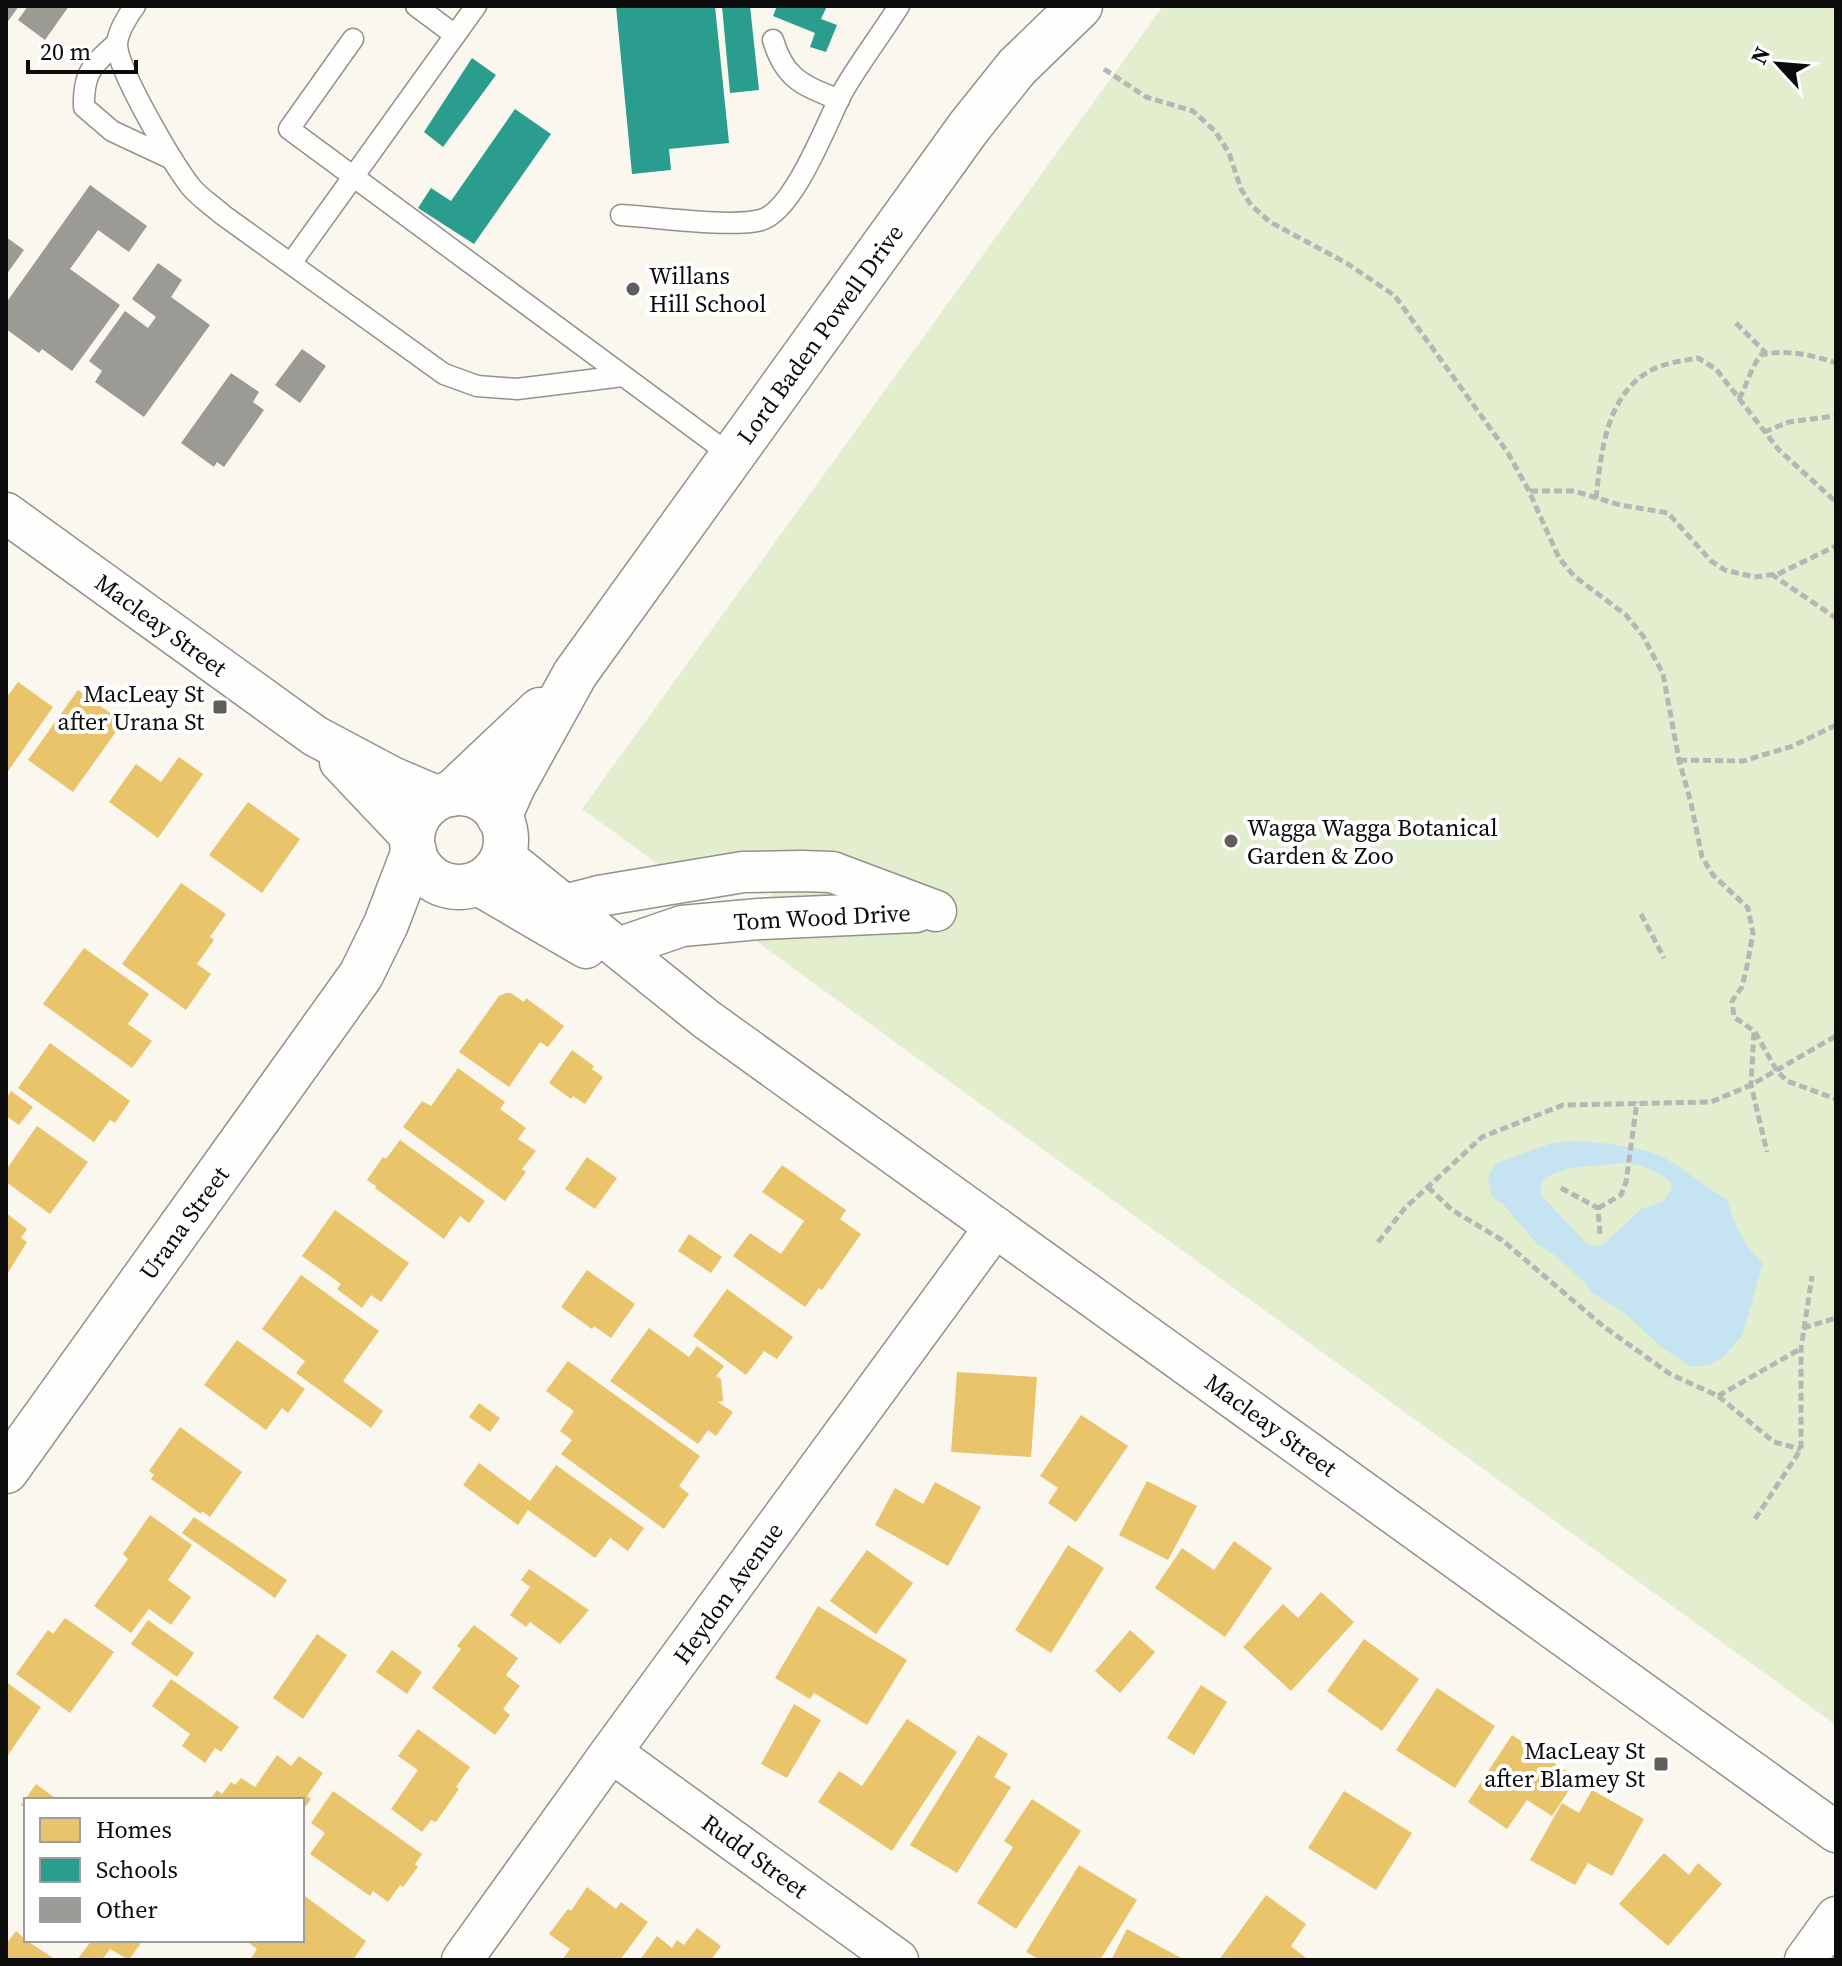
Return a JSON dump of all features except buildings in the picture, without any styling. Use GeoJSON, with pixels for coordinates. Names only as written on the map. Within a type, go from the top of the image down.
{"type":"FeatureCollection","features":[{"type":"Feature","properties":{"kind":"street","name":"Lord Baden Powell Drive"},"geometry":{"type":"LineString","coordinates":[[483,861],[513,786],[575,674],[969,127],[1017,67],[1080,6]]}},
{"type":"Feature","properties":{"kind":"street","name":"Macleay Street"},"geometry":{"type":"LineString","coordinates":[[6,513],[315,736],[392,777],[445,795]]}},
{"type":"Feature","properties":{"kind":"street","name":"Lord Baden Powell Drive"},"geometry":{"type":"LineString","coordinates":[[445,795],[575,674]]}},
{"type":"Feature","properties":{"kind":"street","name":"Macleay Street"},"geometry":{"type":"LineString","coordinates":[[315,736],[413,845]]}},
{"type":"Feature","properties":{"kind":"street"},"geometry":{"type":"LineString","coordinates":[[467,793],[488,804],[483,861],[430,878],[417,862],[413,845],[413,827],[420,812],[445,795],[467,793]]}},
{"type":"Feature","properties":{"kind":"street","name":"Urana Street"},"geometry":{"type":"LineString","coordinates":[[6,1471],[361,975],[386,924],[413,845]]}},
{"type":"Feature","properties":{"kind":"street","name":"Macleay Street"},"geometry":{"type":"LineString","coordinates":[[483,861],[564,905],[706,1019]]}},
{"type":"Feature","properties":{"kind":"street","name":"Macleay Street"},"geometry":{"type":"LineString","coordinates":[[483,861],[1836,1832]]}},
{"type":"Feature","properties":{"kind":"street","name":"Urana Street"},"geometry":{"type":"LineString","coordinates":[[361,975],[483,861]]}},
{"type":"Feature","properties":{"kind":"street","name":"Tom Wood Drive"},"geometry":{"type":"LineString","coordinates":[[564,905],[599,896],[743,872],[801,871],[832,872],[936,911],[759,919],[682,926],[618,948]]}},
{"type":"Feature","properties":{"kind":"street","name":"Heydon Avenue"},"geometry":{"type":"LineString","coordinates":[[462,1960],[995,1227]]}},
{"type":"Feature","properties":{"kind":"street","name":"Rudd Street"},"geometry":{"type":"LineString","coordinates":[[611,1752],[898,1960]]}},
{"type":"Feature","properties":{"kind":"street"},"geometry":{"type":"LineString","coordinates":[[1805,1960],[1836,1917]]}},
{"type":"Feature","properties":{"kind":"lane"},"geometry":{"type":"LineString","coordinates":[[135,6],[127,16],[117,43],[94,63],[83,84],[84,107],[112,131],[172,159]]}},
{"type":"Feature","properties":{"kind":"lane"},"geometry":{"type":"LineString","coordinates":[[416,6],[455,35]]}},
{"type":"Feature","properties":{"kind":"lane"},"geometry":{"type":"LineString","coordinates":[[292,262],[476,6]]}},
{"type":"Feature","properties":{"kind":"lane"},"geometry":{"type":"LineString","coordinates":[[621,215],[729,222],[764,219],[790,194],[819,146],[839,100],[899,6]]}},
{"type":"Feature","properties":{"kind":"lane"},"geometry":{"type":"LineString","coordinates":[[353,39],[289,129],[732,456]]}},
{"type":"Feature","properties":{"kind":"lane"},"geometry":{"type":"LineString","coordinates":[[773,40],[777,54],[798,83],[839,100]]}},
{"type":"Feature","properties":{"kind":"lane"},"geometry":{"type":"LineString","coordinates":[[117,43],[124,68],[172,159],[192,189],[223,215],[444,374],[477,386],[517,389],[623,376]]}},
{"type":"Feature","properties":{"kind":"path"},"geometry":{"type":"LineString","coordinates":[[1104,69],[1146,97],[1193,111],[1215,131],[1222,142],[1251,205],[1270,222],[1348,264],[1395,296],[1508,453],[1559,558],[1574,576],[1626,615],[1657,658],[1702,857],[1713,875],[1748,908],[1753,933],[1742,987],[1732,1001],[1734,1017],[1754,1031],[1777,1071],[1787,1081],[1836,1099]]}},
{"type":"Feature","properties":{"kind":"path"},"geometry":{"type":"LineString","coordinates":[[1736,323],[1766,353]]}},
{"type":"Feature","properties":{"kind":"path"},"geometry":{"type":"LineString","coordinates":[[1739,399],[1751,378],[1754,363],[1766,353],[1778,351],[1836,363]]}},
{"type":"Feature","properties":{"kind":"path"},"geometry":{"type":"LineString","coordinates":[[1596,498],[1601,455],[1619,399],[1632,383],[1651,370],[1698,358],[1716,369],[1764,432],[1799,470],[1836,502]]}},
{"type":"Feature","properties":{"kind":"path"},"geometry":{"type":"LineString","coordinates":[[1764,432],[1789,422],[1836,416]]}},
{"type":"Feature","properties":{"kind":"path"},"geometry":{"type":"LineString","coordinates":[[1529,491],[1574,491],[1620,505],[1668,513],[1711,561],[1725,570],[1754,577],[1778,574],[1836,546]]}},
{"type":"Feature","properties":{"kind":"path"},"geometry":{"type":"LineString","coordinates":[[1771,574],[1836,618]]}},
{"type":"Feature","properties":{"kind":"path"},"geometry":{"type":"LineString","coordinates":[[1679,760],[1743,761],[1793,746],[1836,725]]}},
{"type":"Feature","properties":{"kind":"path"},"geometry":{"type":"LineString","coordinates":[[1641,914],[1664,958]]}},
{"type":"Feature","properties":{"kind":"path"},"geometry":{"type":"LineString","coordinates":[[1754,1031],[1751,1085],[1767,1152]]}},
{"type":"Feature","properties":{"kind":"path"},"geometry":{"type":"LineString","coordinates":[[1378,1242],[1405,1208],[1482,1137],[1563,1105],[1711,1102],[1751,1085],[1836,1036]]}},
{"type":"Feature","properties":{"kind":"path"},"geometry":{"type":"LineString","coordinates":[[1598,1208],[1621,1195],[1626,1182],[1637,1102]]}},
{"type":"Feature","properties":{"kind":"path"},"geometry":{"type":"LineString","coordinates":[[1428,1187],[1452,1210],[1502,1240],[1603,1326],[1670,1374],[1718,1396],[1774,1442],[1801,1449]]}},
{"type":"Feature","properties":{"kind":"path"},"geometry":{"type":"LineString","coordinates":[[1561,1188],[1598,1208]]}},
{"type":"Feature","properties":{"kind":"path"},"geometry":{"type":"LineString","coordinates":[[1598,1208],[1600,1235]]}},
{"type":"Feature","properties":{"kind":"path"},"geometry":{"type":"LineString","coordinates":[[1755,1519],[1801,1449],[1801,1349],[1812,1276]]}},
{"type":"Feature","properties":{"kind":"path"},"geometry":{"type":"LineString","coordinates":[[1803,1328],[1836,1318]]}},
{"type":"Feature","properties":{"kind":"path"},"geometry":{"type":"LineString","coordinates":[[1718,1396],[1801,1349]]}},
{"type":"Feature","properties":{"kind":"green space","name":"Wagga Wagga Botanical Garden & Zoo"},"geometry":{"type":"Polygon","coordinates":[[[1163,6],[1836,6],[1836,1725],[709,907],[772,896],[778,873],[686,884],[582,809],[1163,6]]]}},
{"type":"Feature","properties":{"kind":"water"},"geometry":{"type":"Polygon","coordinates":[[[1591,1142],[1650,1152],[1676,1165],[1727,1199],[1740,1234],[1763,1263],[1742,1336],[1723,1357],[1709,1365],[1691,1367],[1660,1346],[1627,1315],[1591,1292],[1553,1254],[1537,1244],[1503,1204],[1492,1197],[1488,1177],[1496,1163],[1552,1143],[1591,1142]],[[1629,1163],[1557,1172],[1541,1184],[1541,1195],[1589,1246],[1603,1245],[1641,1209],[1663,1202],[1672,1188],[1670,1181],[1658,1174],[1629,1163]]]}},
{"type":"Feature","properties":{"kind":"place","name":"Willans Hill School"},"geometry":{"type":"Point","coordinates":[633,289]}},
{"type":"Feature","properties":{"kind":"place","name":"MacLeay St after Urana St"},"geometry":{"type":"Point","coordinates":[220,707]}},
{"type":"Feature","properties":{"kind":"place","name":"Wagga Wagga Botanical Garden & Zoo"},"geometry":{"type":"Point","coordinates":[1231,841]}},
{"type":"Feature","properties":{"kind":"place","name":"MacLeay St after Blamey St"},"geometry":{"type":"Point","coordinates":[1661,1764]}}]}
